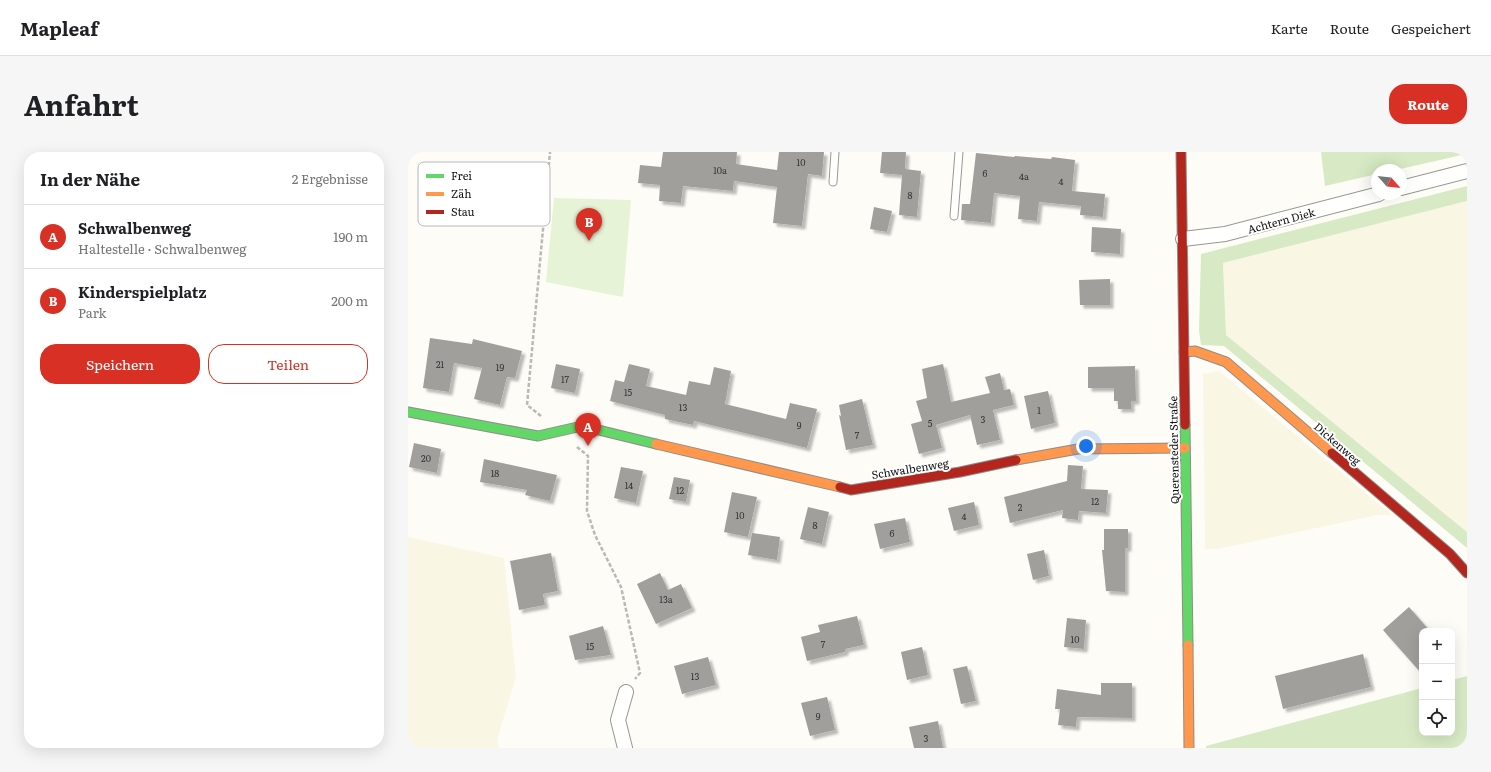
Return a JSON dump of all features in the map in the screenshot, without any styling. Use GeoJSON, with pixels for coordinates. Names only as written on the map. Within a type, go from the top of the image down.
{"type":"FeatureCollection","features":[{"type":"Feature","properties":{"kind":"street","name":"Querensteder Straße"},"geometry":{"type":"LineString","coordinates":[[1181,152],[1188,748]]}},
{"type":"Feature","properties":{"kind":"street"},"geometry":{"type":"LineString","coordinates":[[1407,186],[1467,171]]}},
{"type":"Feature","properties":{"kind":"street","name":"Achtern Diek"},"geometry":{"type":"LineString","coordinates":[[1182,239],[1225,234],[1371,196]]}},
{"type":"Feature","properties":{"kind":"street","name":"Dickenweg"},"geometry":{"type":"LineString","coordinates":[[1184,352],[1195,351],[1226,362],[1450,554],[1467,573]]}},
{"type":"Feature","properties":{"kind":"street","name":"Schwalbenweg"},"geometry":{"type":"LineString","coordinates":[[408,412],[538,436],[582,426],[851,490],[960,472],[1078,449],[1185,448]]}},
{"type":"Feature","properties":{"kind":"street"},"geometry":{"type":"LineString","coordinates":[[625,748],[618,720],[626,692]]}},
{"type":"Feature","properties":{"kind":"lane"},"geometry":{"type":"LineString","coordinates":[[833,182],[835,152]]}},
{"type":"Feature","properties":{"kind":"lane"},"geometry":{"type":"LineString","coordinates":[[954,216],[959,152]]}},
{"type":"Feature","properties":{"kind":"path"},"geometry":{"type":"LineString","coordinates":[[549,162],[550,152]]}},
{"type":"Feature","properties":{"kind":"path"},"geometry":{"type":"LineString","coordinates":[[543,226],[527,405],[588,456],[587,511],[595,535],[621,586],[640,673],[626,692]]}},
{"type":"Feature","properties":{"kind":"shaded area"},"geometry":{"type":"Polygon","coordinates":[[[1467,201],[1467,532],[1226,335],[1223,263],[1467,201]]]}},
{"type":"Feature","properties":{"kind":"shaded area"},"geometry":{"type":"Polygon","coordinates":[[[1219,371],[1392,515],[1378,515],[1217,549],[1205,549],[1203,374],[1219,371]]]}},
{"type":"Feature","properties":{"kind":"shaded area"},"geometry":{"type":"Polygon","coordinates":[[[408,537],[504,558],[516,677],[497,740],[499,748],[408,748],[408,537]]]}},
{"type":"Feature","properties":{"kind":"green space"},"geometry":{"type":"Polygon","coordinates":[[[1321,152],[1466,152],[1466,154],[1407,167],[1407,164],[1371,164],[1371,175],[1325,186],[1321,152]]]}},
{"type":"Feature","properties":{"kind":"green space"},"geometry":{"type":"Polygon","coordinates":[[[1467,186],[1467,201],[1223,263],[1226,335],[1467,532],[1467,548],[1224,346],[1201,345],[1199,331],[1201,254],[1467,186]]]}},
{"type":"Feature","properties":{"kind":"green space"},"geometry":{"type":"Polygon","coordinates":[[[554,198],[631,200],[623,297],[546,282],[554,198]]]}},
{"type":"Feature","properties":{"kind":"green space"},"geometry":{"type":"Polygon","coordinates":[[[1467,676],[1467,748],[1206,748],[1206,746],[1419,689],[1419,736],[1455,736],[1455,679],[1467,676]]]}},
{"type":"Feature","properties":{"kind":"building"},"geometry":{"type":"Polygon","coordinates":[[[663,152],[737,152],[736,164],[777,170],[779,152],[824,152],[822,176],[808,174],[802,226],[773,223],[777,187],[734,181],[733,191],[683,186],[681,203],[659,201],[660,185],[638,183],[640,165],[661,167],[663,152]]]}},
{"type":"Feature","properties":{"kind":"building"},"geometry":{"type":"Polygon","coordinates":[[[882,152],[906,152],[905,169],[921,171],[917,217],[899,215],[902,175],[880,173],[882,152]]]}},
{"type":"Feature","properties":{"kind":"building"},"geometry":{"type":"Polygon","coordinates":[[[976,153],[1051,159],[1052,157],[1075,160],[1072,191],[1105,194],[1103,217],[1080,215],[1081,206],[1039,202],[1037,221],[1018,219],[1020,196],[994,193],[991,223],[961,220],[962,204],[970,204],[976,153]]]}},
{"type":"Feature","properties":{"kind":"building"},"geometry":{"type":"Polygon","coordinates":[[[874,207],[892,211],[887,232],[870,229],[874,207]]]}},
{"type":"Feature","properties":{"kind":"building"},"geometry":{"type":"Polygon","coordinates":[[[1092,227],[1121,229],[1120,254],[1091,252],[1092,227]]]}},
{"type":"Feature","properties":{"kind":"building"},"geometry":{"type":"Polygon","coordinates":[[[1110,279],[1110,305],[1080,305],[1079,280],[1110,279]]]}},
{"type":"Feature","properties":{"kind":"building"},"geometry":{"type":"Polygon","coordinates":[[[430,338],[472,344],[473,339],[522,351],[515,378],[507,377],[500,405],[474,399],[482,368],[454,363],[449,392],[423,388],[430,338]]]}},
{"type":"Feature","properties":{"kind":"building"},"geometry":{"type":"Polygon","coordinates":[[[556,364],[580,369],[575,393],[551,388],[556,364]]]}},
{"type":"Feature","properties":{"kind":"building"},"geometry":{"type":"Polygon","coordinates":[[[629,364],[650,369],[646,386],[686,395],[689,381],[710,385],[714,367],[731,371],[725,404],[786,419],[790,403],[817,409],[807,448],[694,421],[693,425],[665,419],[665,415],[610,401],[615,380],[624,382],[629,364]]]}},
{"type":"Feature","properties":{"kind":"building"},"geometry":{"type":"Polygon","coordinates":[[[943,364],[951,402],[990,393],[985,377],[1000,373],[1004,390],[1010,389],[1014,405],[993,410],[1000,440],[977,445],[970,415],[936,425],[942,448],[919,454],[911,424],[922,421],[916,401],[927,398],[922,369],[943,364]]]}},
{"type":"Feature","properties":{"kind":"building"},"geometry":{"type":"Polygon","coordinates":[[[1135,366],[1136,401],[1131,401],[1131,409],[1118,409],[1118,401],[1114,401],[1114,388],[1088,388],[1088,367],[1135,366]]]}},
{"type":"Feature","properties":{"kind":"building"},"geometry":{"type":"Polygon","coordinates":[[[1048,391],[1055,423],[1031,429],[1024,396],[1048,391]]]}},
{"type":"Feature","properties":{"kind":"building"},"geometry":{"type":"Polygon","coordinates":[[[862,399],[873,445],[846,450],[839,415],[841,416],[839,405],[862,399]]]}},
{"type":"Feature","properties":{"kind":"building"},"geometry":{"type":"Polygon","coordinates":[[[414,443],[441,449],[437,473],[409,467],[414,443]]]}},
{"type":"Feature","properties":{"kind":"building"},"geometry":{"type":"Polygon","coordinates":[[[484,459],[557,475],[550,501],[525,495],[527,490],[480,482],[484,459]]]}},
{"type":"Feature","properties":{"kind":"building"},"geometry":{"type":"Polygon","coordinates":[[[1068,465],[1083,466],[1081,489],[1108,490],[1106,513],[1079,511],[1078,520],[1062,518],[1063,510],[1010,523],[1004,497],[1067,481],[1068,465]]]}},
{"type":"Feature","properties":{"kind":"building"},"geometry":{"type":"Polygon","coordinates":[[[621,467],[643,471],[636,503],[614,498],[621,467]]]}},
{"type":"Feature","properties":{"kind":"building"},"geometry":{"type":"Polygon","coordinates":[[[674,477],[690,480],[686,502],[669,499],[674,477]]]}},
{"type":"Feature","properties":{"kind":"building"},"geometry":{"type":"Polygon","coordinates":[[[732,492],[757,497],[748,537],[724,532],[732,492]]]}},
{"type":"Feature","properties":{"kind":"building"},"geometry":{"type":"Polygon","coordinates":[[[974,502],[979,525],[954,531],[948,508],[974,502]]]}},
{"type":"Feature","properties":{"kind":"building"},"geometry":{"type":"Polygon","coordinates":[[[808,507],[829,512],[822,544],[800,539],[808,507]]]}},
{"type":"Feature","properties":{"kind":"building"},"geometry":{"type":"Polygon","coordinates":[[[905,518],[910,542],[880,549],[874,524],[905,518]]]}},
{"type":"Feature","properties":{"kind":"building"},"geometry":{"type":"Polygon","coordinates":[[[1104,529],[1128,529],[1128,548],[1125,548],[1125,592],[1106,591],[1102,550],[1104,550],[1104,529]]]}},
{"type":"Feature","properties":{"kind":"building"},"geometry":{"type":"Polygon","coordinates":[[[752,533],[780,537],[777,560],[748,555],[752,533]]]}},
{"type":"Feature","properties":{"kind":"building"},"geometry":{"type":"Polygon","coordinates":[[[1044,550],[1049,576],[1033,580],[1027,554],[1044,550]]]}},
{"type":"Feature","properties":{"kind":"building"},"geometry":{"type":"Polygon","coordinates":[[[551,553],[558,591],[543,594],[545,605],[519,610],[510,561],[551,553]]]}},
{"type":"Feature","properties":{"kind":"building"},"geometry":{"type":"Polygon","coordinates":[[[660,573],[668,590],[681,584],[692,608],[656,624],[637,584],[660,573]]]}},
{"type":"Feature","properties":{"kind":"building"},"geometry":{"type":"Polygon","coordinates":[[[1409,607],[1427,628],[1419,628],[1419,671],[1383,630],[1409,607]]]}},
{"type":"Feature","properties":{"kind":"building"},"geometry":{"type":"Polygon","coordinates":[[[857,616],[864,645],[845,649],[845,652],[807,661],[801,637],[820,632],[818,625],[857,616]]]}},
{"type":"Feature","properties":{"kind":"building"},"geometry":{"type":"Polygon","coordinates":[[[1067,618],[1086,620],[1084,649],[1064,647],[1067,618]]]}},
{"type":"Feature","properties":{"kind":"building"},"geometry":{"type":"Polygon","coordinates":[[[603,626],[611,655],[575,660],[569,636],[603,626]]]}},
{"type":"Feature","properties":{"kind":"building"},"geometry":{"type":"Polygon","coordinates":[[[922,647],[928,675],[907,680],[901,652],[922,647]]]}},
{"type":"Feature","properties":{"kind":"building"},"geometry":{"type":"Polygon","coordinates":[[[1363,654],[1371,687],[1283,709],[1275,676],[1363,654]]]}},
{"type":"Feature","properties":{"kind":"building"},"geometry":{"type":"Polygon","coordinates":[[[708,657],[716,685],[682,694],[674,666],[708,657]]]}},
{"type":"Feature","properties":{"kind":"building"},"geometry":{"type":"Polygon","coordinates":[[[967,666],[976,701],[961,704],[953,669],[967,666]]]}},
{"type":"Feature","properties":{"kind":"building"},"geometry":{"type":"Polygon","coordinates":[[[1101,683],[1132,683],[1132,718],[1077,717],[1076,727],[1058,725],[1060,709],[1055,709],[1057,689],[1101,695],[1101,683]]]}},
{"type":"Feature","properties":{"kind":"building"},"geometry":{"type":"Polygon","coordinates":[[[827,697],[835,730],[810,736],[801,703],[827,697]]]}},
{"type":"Feature","properties":{"kind":"building"},"geometry":{"type":"Polygon","coordinates":[[[938,721],[943,748],[914,748],[909,727],[938,721]]]}},
{"type":"Feature","properties":{"kind":"traffic: fast"},"geometry":{"type":"LineString","coordinates":[[408,412],[538,436],[582,426],[656,444]]}},
{"type":"Feature","properties":{"kind":"traffic: fast"},"geometry":{"type":"LineString","coordinates":[[1185,425],[1188,645]]}},
{"type":"Feature","properties":{"kind":"traffic: slow"},"geometry":{"type":"LineString","coordinates":[[1184,352],[1195,351],[1226,362],[1332,453]]}},
{"type":"Feature","properties":{"kind":"traffic: slow"},"geometry":{"type":"LineString","coordinates":[[656,444],[840,487]]}},
{"type":"Feature","properties":{"kind":"traffic: slow"},"geometry":{"type":"LineString","coordinates":[[1016,460],[1078,449],[1185,448]]}},
{"type":"Feature","properties":{"kind":"traffic: slow"},"geometry":{"type":"LineString","coordinates":[[1188,645],[1189,748]]}},
{"type":"Feature","properties":{"kind":"traffic: jam"},"geometry":{"type":"LineString","coordinates":[[1181,152],[1185,425]]}},
{"type":"Feature","properties":{"kind":"traffic: jam"},"geometry":{"type":"LineString","coordinates":[[1332,453],[1450,554],[1467,573]]}},
{"type":"Feature","properties":{"kind":"traffic: jam"},"geometry":{"type":"LineString","coordinates":[[840,487],[851,490],[960,472],[1016,460]]}},
{"type":"Feature","properties":{"kind":"place","name":"Kinderspielplatz"},"geometry":{"type":"Point","coordinates":[589,241]}},
{"type":"Feature","properties":{"kind":"place","name":"Schwalbenweg"},"geometry":{"type":"Point","coordinates":[588,446]}}]}
